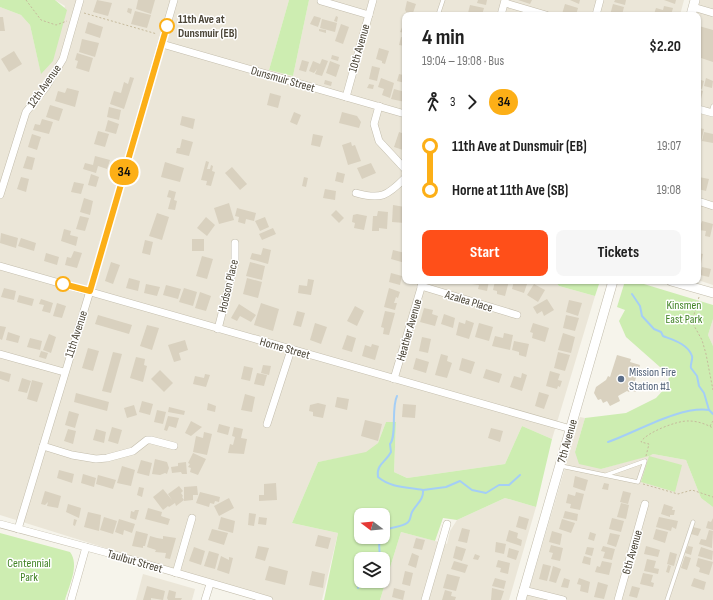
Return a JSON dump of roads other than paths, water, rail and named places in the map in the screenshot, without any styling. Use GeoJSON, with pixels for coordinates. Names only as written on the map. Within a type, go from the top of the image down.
{"type":"FeatureCollection","features":[{"type":"Feature","properties":{"kind":"street","name":"12th Avenue"},"geometry":{"type":"LineString","coordinates":[[0,195],[26,112],[46,87],[63,59],[80,0]]}},
{"type":"Feature","properties":{"kind":"street","name":"11th Avenue"},"geometry":{"type":"LineString","coordinates":[[18,529],[64,372],[90,291],[174,0]]}},
{"type":"Feature","properties":{"kind":"street","name":"10th Avenue"},"geometry":{"type":"LineString","coordinates":[[346,97],[373,0]]}},
{"type":"Feature","properties":{"kind":"street"},"geometry":{"type":"LineString","coordinates":[[597,12],[600,0]]}},
{"type":"Feature","properties":{"kind":"street"},"geometry":{"type":"LineString","coordinates":[[321,1],[369,15]]}},
{"type":"Feature","properties":{"kind":"street"},"geometry":{"type":"LineString","coordinates":[[502,12],[505,1],[537,12]]}},
{"type":"Feature","properties":{"kind":"street"},"geometry":{"type":"LineString","coordinates":[[693,7],[713,13]]}},
{"type":"Feature","properties":{"kind":"street","name":"Dunsmuir Street"},"geometry":{"type":"LineString","coordinates":[[163,40],[402,113]]}},
{"type":"Feature","properties":{"kind":"street"},"geometry":{"type":"LineString","coordinates":[[379,106],[374,124],[379,140],[402,166]]}},
{"type":"Feature","properties":{"kind":"street"},"geometry":{"type":"LineString","coordinates":[[701,109],[712,111]]}},
{"type":"Feature","properties":{"kind":"street"},"geometry":{"type":"LineString","coordinates":[[356,193],[374,198],[392,191],[402,181]]}},
{"type":"Feature","properties":{"kind":"street"},"geometry":{"type":"LineString","coordinates":[[701,202],[713,206]]}},
{"type":"Feature","properties":{"kind":"street","name":"Hodson Place"},"geometry":{"type":"LineString","coordinates":[[218,329],[235,262],[235,244]]}},
{"type":"Feature","properties":{"kind":"street","name":"Horne Street"},"geometry":{"type":"LineString","coordinates":[[0,266],[571,429]]}},
{"type":"Feature","properties":{"kind":"street","name":"Azalea Place"},"geometry":{"type":"LineString","coordinates":[[422,284],[517,315]]}},
{"type":"Feature","properties":{"kind":"street","name":"Heather Avenue"},"geometry":{"type":"LineString","coordinates":[[394,379],[422,284]]}},
{"type":"Feature","properties":{"kind":"street","name":"7th Avenue"},"geometry":{"type":"LineString","coordinates":[[520,600],[612,284]]}},
{"type":"Feature","properties":{"kind":"street"},"geometry":{"type":"LineString","coordinates":[[682,284],[713,293]]}},
{"type":"Feature","properties":{"kind":"street"},"geometry":{"type":"LineString","coordinates":[[267,424],[291,350]]}},
{"type":"Feature","properties":{"kind":"street"},"geometry":{"type":"LineString","coordinates":[[0,354],[64,372]]}},
{"type":"Feature","properties":{"kind":"street"},"geometry":{"type":"LineString","coordinates":[[43,446],[72,455],[96,459],[107,458],[133,450],[147,440],[174,446]]}},
{"type":"Feature","properties":{"kind":"street","name":"6th Avenue"},"geometry":{"type":"LineString","coordinates":[[618,600],[645,504]]}},
{"type":"Feature","properties":{"kind":"street"},"geometry":{"type":"LineString","coordinates":[[176,573],[192,518]]}},
{"type":"Feature","properties":{"kind":"street","name":"Taulbut Street"},"geometry":{"type":"LineString","coordinates":[[0,524],[269,600]]}},
{"type":"Feature","properties":{"kind":"street"},"geometry":{"type":"LineString","coordinates":[[424,600],[447,524]]}},
{"type":"Feature","properties":{"kind":"street"},"geometry":{"type":"LineString","coordinates":[[71,600],[86,548]]}},
{"type":"Feature","properties":{"kind":"street"},"geometry":{"type":"LineString","coordinates":[[205,600],[210,584]]}},
{"type":"Feature","properties":{"kind":"street"},"geometry":{"type":"LineString","coordinates":[[524,590],[563,600]]}},
{"type":"Feature","properties":{"kind":"lane"},"geometry":{"type":"LineString","coordinates":[[439,12],[443,0]]}},
{"type":"Feature","properties":{"kind":"lane"},"geometry":{"type":"LineString","coordinates":[[560,466],[638,482],[644,461],[606,475]]}},
{"type":"Feature","properties":{"kind":"lane"},"geometry":{"type":"LineString","coordinates":[[667,600],[693,522]]}},
{"type":"Feature","properties":{"kind":"waterway"},"geometry":{"type":"LineString","coordinates":[[632,294],[640,306],[642,316],[654,329],[661,332],[663,336],[684,345],[690,352],[692,356],[691,368],[697,376],[699,386],[704,393],[709,410],[713,414]]}},
{"type":"Feature","properties":{"kind":"waterway"},"geometry":{"type":"LineString","coordinates":[[397,396],[394,407],[393,435],[390,444],[391,452],[378,469],[378,477],[383,481],[394,485],[423,490]]}},
{"type":"Feature","properties":{"kind":"waterway"},"geometry":{"type":"LineString","coordinates":[[608,442],[672,416],[697,410],[709,410]]}},
{"type":"Feature","properties":{"kind":"waterway"},"geometry":{"type":"LineString","coordinates":[[390,529],[404,525],[410,520],[412,512],[422,497],[423,490],[446,487],[460,481],[472,490],[486,493],[499,485],[509,485],[520,475]]}},
{"type":"Feature","properties":{"kind":"waterway"},"geometry":{"type":"LineString","coordinates":[[379,544],[380,552]]}},
{"type":"Feature","properties":{"kind":"place","name":"11th Ave at Dunsmuir (EB)"},"geometry":{"type":"Point","coordinates":[167,26]}},
{"type":"Feature","properties":{"kind":"place","name":"Mission Fire Station #1"},"geometry":{"type":"Point","coordinates":[621,379]}},
{"type":"Feature","properties":{"kind":"park label","name":"Kinsmen East Park"},"geometry":{"type":"Point","coordinates":[684,312]}},
{"type":"Feature","properties":{"kind":"park label","name":"Centennial Park"},"geometry":{"type":"Point","coordinates":[29,570]}}]}
